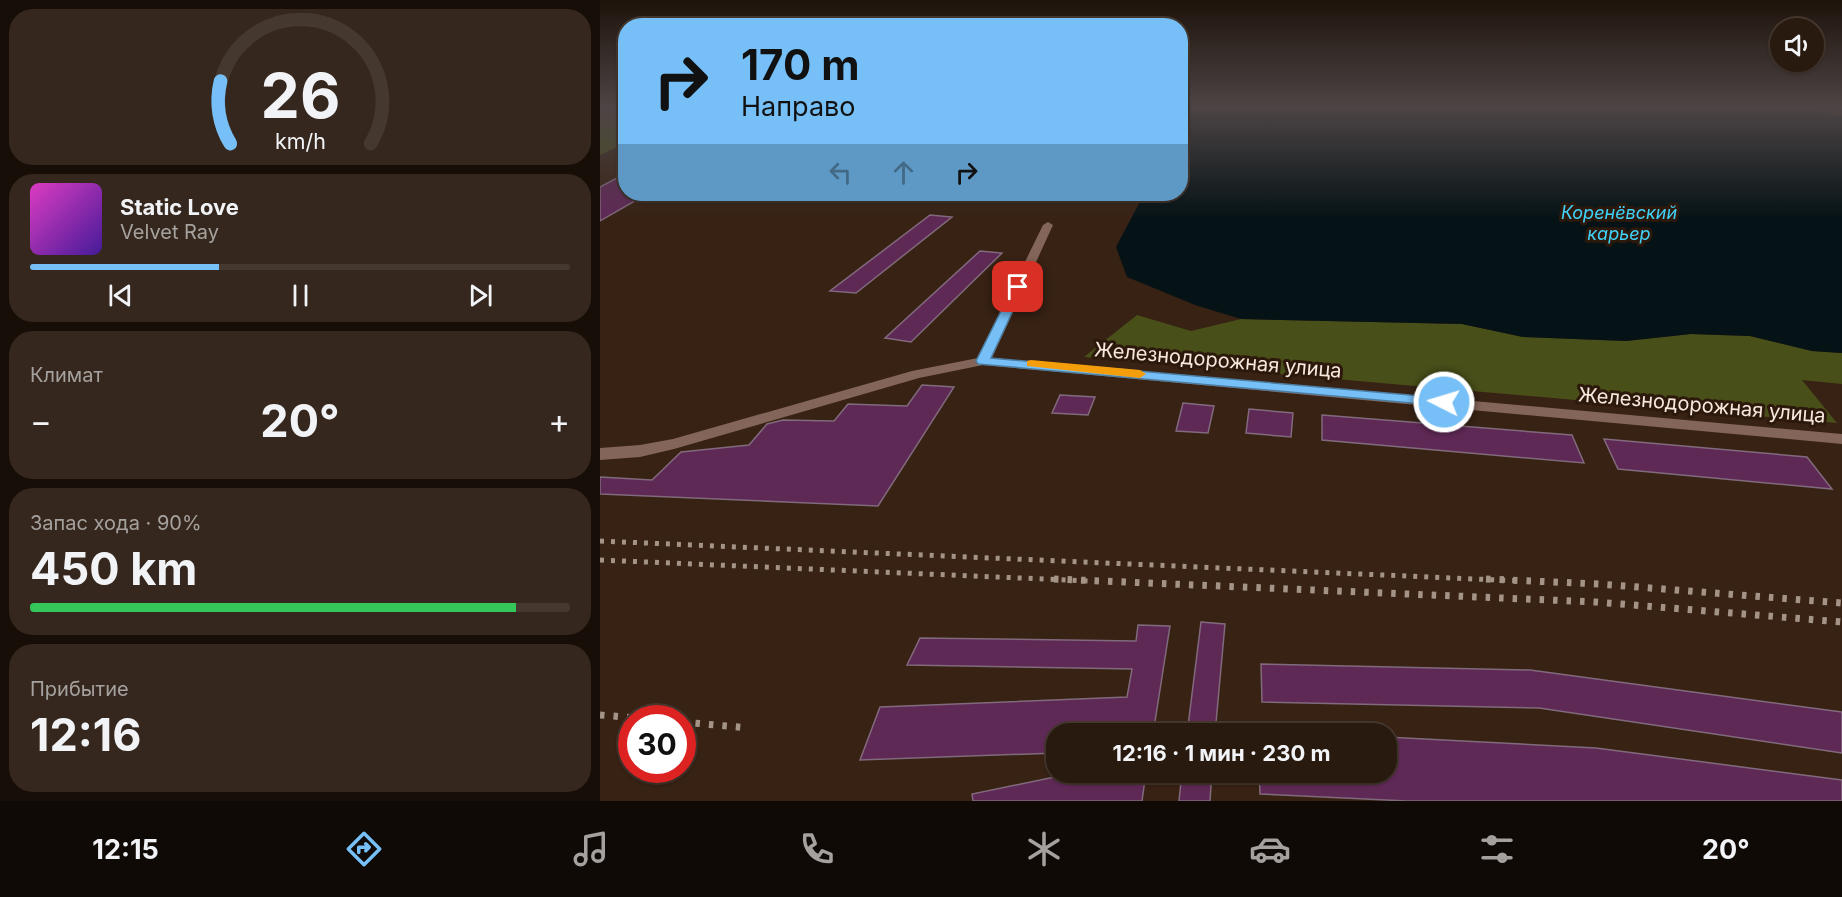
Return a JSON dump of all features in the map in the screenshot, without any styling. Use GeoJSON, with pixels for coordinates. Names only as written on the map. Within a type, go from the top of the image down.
{"type":"FeatureCollection","features":[{"type":"Feature","properties":{"kind":"street"},"geometry":{"type":"LineString","coordinates":[[983,361],[1048,225]]}},
{"type":"Feature","properties":{"kind":"street","name":"Железнодорожная улица"},"geometry":{"type":"LineString","coordinates":[[600,454],[640,451],[674,444],[906,377],[983,361],[1842,438]]}},
{"type":"Feature","properties":{"kind":"green space"},"geometry":{"type":"Polygon","coordinates":[[[600,143],[618,143],[618,146],[600,155],[600,143]]]}},
{"type":"Feature","properties":{"kind":"green space"},"geometry":{"type":"Polygon","coordinates":[[[1137,315],[1191,331],[1241,319],[1462,324],[1523,337],[1626,341],[1691,334],[1750,336],[1812,351],[1842,353],[1842,384],[1802,380],[1837,423],[1084,357],[1137,315]]]}},
{"type":"Feature","properties":{"kind":"water","name":"Коренёвский карьер"},"geometry":{"type":"Polygon","coordinates":[[[1188,143],[1842,143],[1842,353],[1812,351],[1750,336],[1691,334],[1626,341],[1523,337],[1462,324],[1241,319],[1195,305],[1127,277],[1116,247],[1140,201],[1188,201],[1188,143]]]}},
{"type":"Feature","properties":{"kind":"building"},"geometry":{"type":"Polygon","coordinates":[[[618,177],[618,201],[635,201],[600,221],[600,187],[618,177]]]}},
{"type":"Feature","properties":{"kind":"building"},"geometry":{"type":"Polygon","coordinates":[[[930,215],[952,217],[856,293],[830,291],[930,215]]]}},
{"type":"Feature","properties":{"kind":"building"},"geometry":{"type":"Polygon","coordinates":[[[980,251],[1002,253],[911,342],[885,338],[980,251]]]}},
{"type":"Feature","properties":{"kind":"building"},"geometry":{"type":"Polygon","coordinates":[[[922,385],[954,387],[878,506],[600,494],[600,477],[652,480],[681,452],[749,445],[767,424],[783,420],[834,421],[848,404],[907,406],[922,385]]]}},
{"type":"Feature","properties":{"kind":"building"},"geometry":{"type":"Polygon","coordinates":[[[1060,395],[1095,397],[1088,415],[1052,413],[1060,395]]]}},
{"type":"Feature","properties":{"kind":"building"},"geometry":{"type":"Polygon","coordinates":[[[1183,403],[1214,406],[1208,433],[1176,431],[1183,403]]]}},
{"type":"Feature","properties":{"kind":"building"},"geometry":{"type":"Polygon","coordinates":[[[1249,409],[1293,413],[1291,437],[1246,433],[1249,409]]]}},
{"type":"Feature","properties":{"kind":"building"},"geometry":{"type":"Polygon","coordinates":[[[1322,415],[1572,435],[1584,463],[1322,440],[1322,415]]]}},
{"type":"Feature","properties":{"kind":"building"},"geometry":{"type":"Polygon","coordinates":[[[1604,439],[1807,457],[1832,489],[1618,469],[1604,439]]]}},
{"type":"Feature","properties":{"kind":"building"},"geometry":{"type":"Polygon","coordinates":[[[1201,622],[1225,624],[1216,723],[1188,723],[1201,622]]]}},
{"type":"Feature","properties":{"kind":"building"},"geometry":{"type":"Polygon","coordinates":[[[1138,625],[1170,626],[1155,723],[1046,723],[1046,753],[860,760],[880,707],[1127,697],[1132,669],[907,665],[920,638],[1136,641],[1138,625]]]}},
{"type":"Feature","properties":{"kind":"building"},"geometry":{"type":"Polygon","coordinates":[[[1261,664],[1530,670],[1842,712],[1842,753],[1539,708],[1262,702],[1261,664]]]}},
{"type":"Feature","properties":{"kind":"building"},"geometry":{"type":"Polygon","coordinates":[[[1397,738],[1596,748],[1842,780],[1842,801],[1407,801],[1260,794],[1260,783],[1397,783],[1397,738]]]}},
{"type":"Feature","properties":{"kind":"building"},"geometry":{"type":"Polygon","coordinates":[[[1046,779],[1046,783],[1144,783],[1142,801],[973,801],[972,794],[1046,779]]]}},
{"type":"Feature","properties":{"kind":"building"},"geometry":{"type":"Polygon","coordinates":[[[1181,783],[1211,783],[1210,801],[1179,801],[1181,783]]]}},
{"type":"Feature","properties":{"kind":"railway"},"geometry":{"type":"LineString","coordinates":[[600,541],[1521,581]]}},
{"type":"Feature","properties":{"kind":"railway"},"geometry":{"type":"LineString","coordinates":[[600,560],[1090,581]]}},
{"type":"Feature","properties":{"kind":"railway"},"geometry":{"type":"LineString","coordinates":[[1054,579],[1596,602],[1842,622]]}},
{"type":"Feature","properties":{"kind":"railway"},"geometry":{"type":"LineString","coordinates":[[1486,579],[1599,584],[1842,603]]}},
{"type":"Feature","properties":{"kind":"railway"},"geometry":{"type":"LineString","coordinates":[[600,715],[618,716]]}},
{"type":"Feature","properties":{"kind":"railway"},"geometry":{"type":"LineString","coordinates":[[696,723],[749,728]]}},
{"type":"Feature","properties":{"kind":"slow traffic"},"geometry":{"type":"LineString","coordinates":[[1031,364],[1140,374]]}},
{"type":"Feature","properties":{"kind":"route"},"geometry":{"type":"LineString","coordinates":[[1018,287],[983,361],[1026,363],[1444,402]]}}]}
